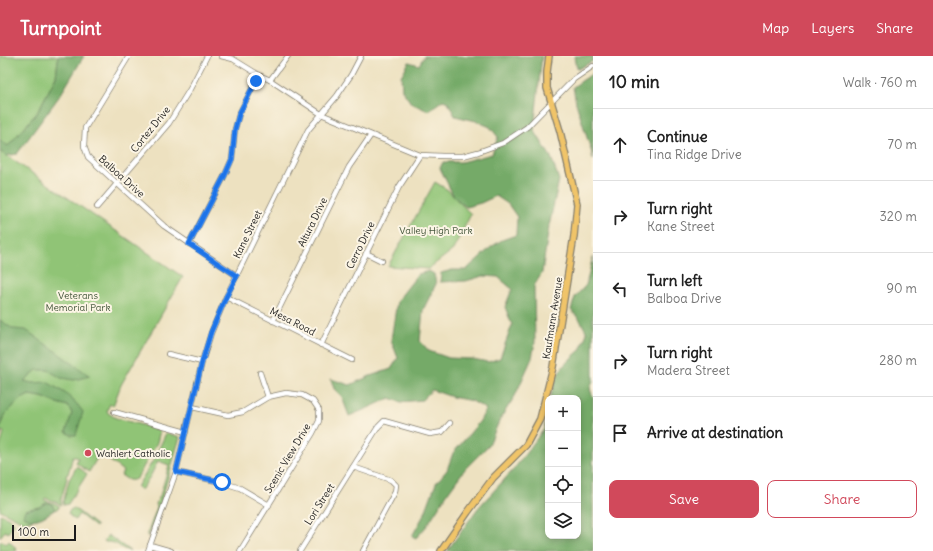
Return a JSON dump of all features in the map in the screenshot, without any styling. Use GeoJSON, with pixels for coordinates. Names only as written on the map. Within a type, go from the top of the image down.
{"type":"FeatureCollection","features":[{"type":"Feature","properties":{"kind":"main road","name":"Kaufmann Avenue"},"geometry":{"type":"LineString","coordinates":[[441,551],[493,478],[526,445],[540,419],[553,367],[574,236],[577,204],[552,102],[547,88],[549,56]]}},
{"type":"Feature","properties":{"kind":"street","name":"Balboa Drive"},"geometry":{"type":"LineString","coordinates":[[129,56],[85,128],[84,146],[88,157],[164,226],[237,276]]}},
{"type":"Feature","properties":{"kind":"street","name":"Cortez Drive"},"geometry":{"type":"LineString","coordinates":[[97,207],[169,123],[190,89],[207,56]]}},
{"type":"Feature","properties":{"kind":"street"},"geometry":{"type":"LineString","coordinates":[[221,56],[233,59],[270,80],[321,114],[420,155],[443,156],[463,156],[503,143],[528,126],[574,79],[593,66]]}},
{"type":"Feature","properties":{"kind":"street"},"geometry":{"type":"LineString","coordinates":[[270,80],[288,56]]}},
{"type":"Feature","properties":{"kind":"street","name":"Kane Street"},"geometry":{"type":"LineString","coordinates":[[148,551],[176,472],[202,362],[211,332],[226,297],[308,130],[337,96],[348,80],[361,56]]}},
{"type":"Feature","properties":{"kind":"street"},"geometry":{"type":"LineString","coordinates":[[189,244],[232,159],[235,129],[239,114],[259,75]]}},
{"type":"Feature","properties":{"kind":"street","name":"Altura Drive"},"geometry":{"type":"LineString","coordinates":[[273,321],[349,167],[371,135]]}},
{"type":"Feature","properties":{"kind":"street","name":"Cerro Drive"},"geometry":{"type":"LineString","coordinates":[[321,345],[399,186],[420,155]]}},
{"type":"Feature","properties":{"kind":"street"},"geometry":{"type":"LineString","coordinates":[[366,253],[382,261]]}},
{"type":"Feature","properties":{"kind":"street","name":"Mesa Road"},"geometry":{"type":"LineString","coordinates":[[226,297],[352,360]]}},
{"type":"Feature","properties":{"kind":"street"},"geometry":{"type":"LineString","coordinates":[[168,354],[202,362]]}},
{"type":"Feature","properties":{"kind":"street"},"geometry":{"type":"LineString","coordinates":[[260,374],[268,397]]}},
{"type":"Feature","properties":{"kind":"street","name":"Scenic View Drive"},"geometry":{"type":"LineString","coordinates":[[192,407],[228,415],[243,412],[268,397],[286,393],[302,395],[313,401],[319,410],[319,422],[313,433],[240,551]]}},
{"type":"Feature","properties":{"kind":"street"},"geometry":{"type":"LineString","coordinates":[[114,412],[186,432]]}},
{"type":"Feature","properties":{"kind":"street","name":"Lori Street"},"geometry":{"type":"LineString","coordinates":[[300,551],[378,427],[384,421],[430,434],[442,432],[450,423]]}},
{"type":"Feature","properties":{"kind":"street"},"geometry":{"type":"LineString","coordinates":[[353,467],[391,480],[396,485],[396,492],[363,551]]}},
{"type":"Feature","properties":{"kind":"street"},"geometry":{"type":"LineString","coordinates":[[176,472],[222,482],[240,488],[269,505]]}},
{"type":"Feature","properties":{"kind":"street"},"geometry":{"type":"LineString","coordinates":[[150,545],[171,551]]}},
{"type":"Feature","properties":{"kind":"green space"},"geometry":{"type":"Polygon","coordinates":[[[0,56],[58,56],[56,77],[37,113],[8,146],[0,140],[0,56]]]}},
{"type":"Feature","properties":{"kind":"green space"},"geometry":{"type":"Polygon","coordinates":[[[58,56],[84,56],[61,94],[17,154],[6,156],[0,151],[0,140],[8,146],[37,113],[56,77],[58,56]]]}},
{"type":"Feature","properties":{"kind":"green space"},"geometry":{"type":"Polygon","coordinates":[[[424,56],[542,56],[534,130],[551,157],[559,180],[549,226],[542,273],[534,286],[535,342],[532,358],[515,396],[500,419],[489,445],[465,469],[426,527],[416,538],[412,536],[425,513],[436,483],[447,470],[453,453],[480,421],[486,409],[472,401],[452,397],[432,390],[422,400],[401,402],[390,398],[349,416],[342,397],[334,389],[331,379],[350,385],[391,369],[398,358],[391,340],[397,301],[418,274],[429,271],[434,274],[436,284],[423,310],[420,341],[429,351],[449,358],[473,359],[488,362],[500,358],[512,325],[505,307],[512,289],[498,277],[483,276],[466,281],[440,282],[441,273],[452,270],[466,270],[491,247],[502,240],[516,235],[517,217],[508,204],[496,196],[481,203],[466,207],[454,197],[440,168],[443,162],[461,162],[492,154],[498,137],[490,127],[476,121],[455,116],[448,102],[443,100],[428,111],[411,103],[402,90],[401,76],[409,62],[419,65],[424,56]]]}},
{"type":"Feature","properties":{"kind":"green space"},"geometry":{"type":"Polygon","coordinates":[[[574,56],[593,56],[593,61],[578,69],[574,56]]]}},
{"type":"Feature","properties":{"kind":"green space"},"geometry":{"type":"Polygon","coordinates":[[[593,73],[593,160],[576,103],[573,87],[593,73]]]}},
{"type":"Feature","properties":{"kind":"green space","name":"Veterans Memorial Park"},"geometry":{"type":"Polygon","coordinates":[[[0,151],[183,277],[121,385],[113,406],[110,404],[107,410],[108,413],[116,418],[160,430],[157,443],[137,478],[129,480],[125,478],[121,475],[123,471],[100,453],[89,472],[76,463],[78,458],[73,456],[66,477],[61,505],[45,498],[44,500],[54,503],[59,506],[59,508],[29,521],[23,522],[0,510],[0,448],[4,432],[2,431],[0,437],[0,428],[5,415],[19,400],[29,395],[42,397],[68,406],[72,413],[67,432],[83,412],[24,381],[0,404],[0,151]]]}},
{"type":"Feature","properties":{"kind":"green space","name":"Valley High Park"},"geometry":{"type":"Polygon","coordinates":[[[435,182],[448,190],[471,214],[453,250],[428,269],[388,266],[435,182]]]}},
{"type":"Feature","properties":{"kind":"green space"},"geometry":{"type":"Polygon","coordinates":[[[593,256],[593,380],[590,389],[593,397],[593,551],[447,551],[478,508],[514,469],[544,429],[545,424],[545,539],[581,539],[581,395],[551,395],[556,377],[565,364],[580,350],[587,333],[580,320],[571,310],[575,297],[586,285],[593,256]]]}},
{"type":"Feature","properties":{"kind":"green space"},"geometry":{"type":"Polygon","coordinates":[[[0,320],[13,329],[26,330],[90,376],[74,380],[61,378],[48,370],[37,370],[24,381],[32,383],[47,382],[65,393],[77,404],[83,412],[76,435],[71,435],[66,432],[72,413],[68,406],[42,397],[29,395],[19,400],[5,415],[0,428],[0,320]]]}},
{"type":"Feature","properties":{"kind":"green space"},"geometry":{"type":"Polygon","coordinates":[[[166,433],[180,437],[158,512],[148,537],[147,535],[157,507],[156,504],[160,496],[169,465],[158,461],[149,479],[141,490],[137,487],[154,459],[166,433]]]}},
{"type":"Feature","properties":{"kind":"green space"},"geometry":{"type":"Polygon","coordinates":[[[77,466],[87,474],[68,504],[64,505],[63,503],[69,480],[77,466]]]}},
{"type":"Feature","properties":{"kind":"green space"},"geometry":{"type":"Polygon","coordinates":[[[46,503],[51,503],[55,509],[46,515],[33,520],[23,516],[25,510],[39,507],[46,503]]]}},
{"type":"Feature","properties":{"kind":"green space"},"geometry":{"type":"Polygon","coordinates":[[[74,508],[97,526],[96,527],[79,514],[75,520],[68,514],[70,510],[74,508]]]}},
{"type":"Feature","properties":{"kind":"green space"},"geometry":{"type":"Polygon","coordinates":[[[0,514],[6,516],[14,524],[8,533],[5,531],[0,537],[0,514]]]}},
{"type":"Feature","properties":{"kind":"green space"},"geometry":{"type":"Polygon","coordinates":[[[108,535],[130,551],[123,549],[116,544],[105,542],[104,541],[108,535]]]}},
{"type":"Feature","properties":{"kind":"green space"},"geometry":{"type":"Polygon","coordinates":[[[2,541],[6,544],[9,541],[17,551],[0,551],[0,542],[2,541]]]}},
{"type":"Feature","properties":{"kind":"place","name":"Wahlert Catholic"},"geometry":{"type":"Point","coordinates":[88,453]}},
{"type":"Feature","properties":{"kind":"route"},"geometry":{"type":"LineString","coordinates":[[222,482],[176,472],[202,362],[211,332],[237,276],[189,244],[232,159],[235,129],[239,114],[256,81]]}}]}
